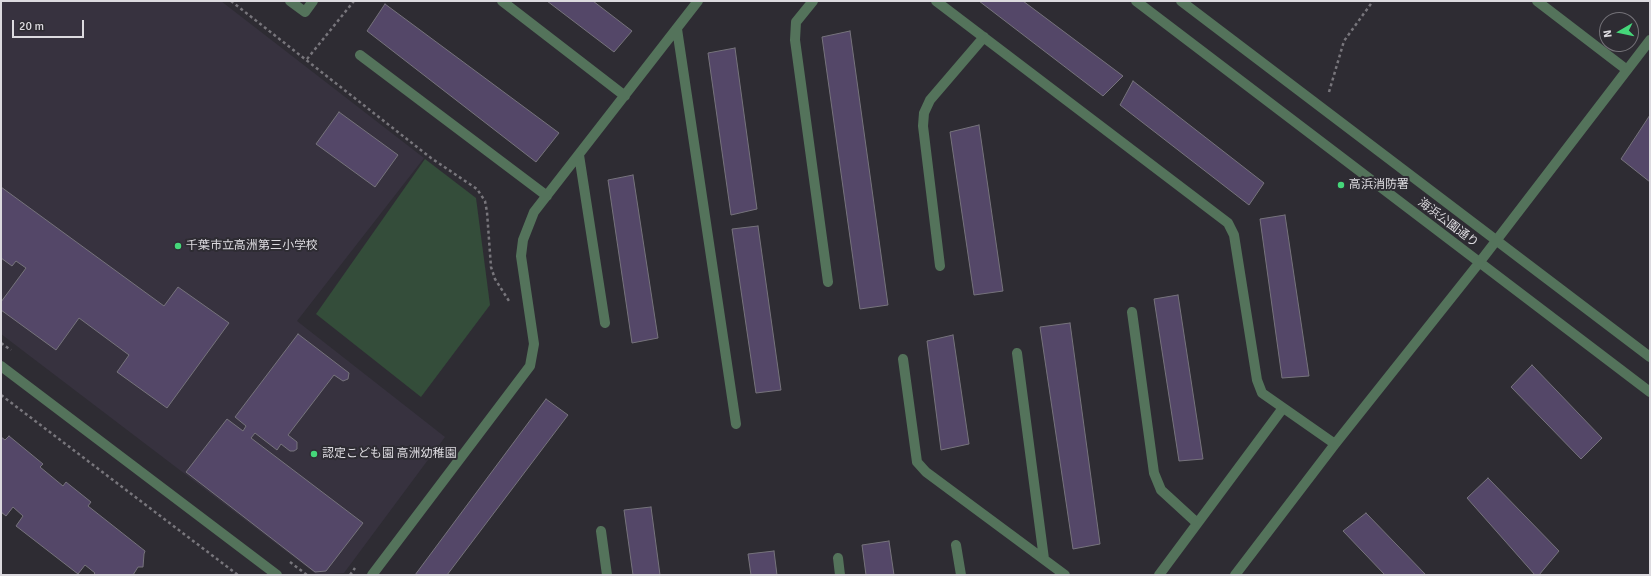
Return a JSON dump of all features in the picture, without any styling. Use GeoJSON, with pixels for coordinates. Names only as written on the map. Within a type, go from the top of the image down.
{"type":"FeatureCollection","features":[{"type":"Feature","properties":{"kind":"street"},"geometry":{"type":"LineString","coordinates":[[290,1],[305,12],[313,1]]}},
{"type":"Feature","properties":{"kind":"street"},"geometry":{"type":"LineString","coordinates":[[502,1],[625,96]]}},
{"type":"Feature","properties":{"kind":"street"},"geometry":{"type":"LineString","coordinates":[[372,575],[530,366],[534,344],[521,256],[523,240],[534,212],[678,29],[698,1]]}},
{"type":"Feature","properties":{"kind":"street"},"geometry":{"type":"LineString","coordinates":[[813,1],[796,22],[795,40],[828,282]]}},
{"type":"Feature","properties":{"kind":"street"},"geometry":{"type":"LineString","coordinates":[[936,1],[1228,223],[1234,235],[1257,380],[1262,393],[1335,444]]}},
{"type":"Feature","properties":{"kind":"street","name":"海浜公園通り"},"geometry":{"type":"LineString","coordinates":[[1136,1],[1650,392]]}},
{"type":"Feature","properties":{"kind":"street","name":"海浜公園通り"},"geometry":{"type":"LineString","coordinates":[[1181,1],[1650,357]]}},
{"type":"Feature","properties":{"kind":"street"},"geometry":{"type":"LineString","coordinates":[[1537,1],[1627,70]]}},
{"type":"Feature","properties":{"kind":"street"},"geometry":{"type":"LineString","coordinates":[[678,29],[736,424]]}},
{"type":"Feature","properties":{"kind":"street"},"geometry":{"type":"LineString","coordinates":[[940,266],[923,126],[924,113],[930,100],[984,37]]}},
{"type":"Feature","properties":{"kind":"street"},"geometry":{"type":"LineString","coordinates":[[1235,575],[1335,444],[1479,263],[1650,40]]}},
{"type":"Feature","properties":{"kind":"street"},"geometry":{"type":"LineString","coordinates":[[360,55],[547,196]]}},
{"type":"Feature","properties":{"kind":"street"},"geometry":{"type":"LineString","coordinates":[[579,155],[604,323]]}},
{"type":"Feature","properties":{"kind":"street"},"geometry":{"type":"LineString","coordinates":[[1132,312],[1154,473],[1162,490],[1197,523]]}},
{"type":"Feature","properties":{"kind":"street"},"geometry":{"type":"LineString","coordinates":[[1017,353],[1044,560]]}},
{"type":"Feature","properties":{"kind":"street"},"geometry":{"type":"LineString","coordinates":[[903,358],[918,462],[926,472],[1065,575]]}},
{"type":"Feature","properties":{"kind":"street"},"geometry":{"type":"LineString","coordinates":[[1,366],[277,575]]}},
{"type":"Feature","properties":{"kind":"street"},"geometry":{"type":"LineString","coordinates":[[1158,575],[1283,408]]}},
{"type":"Feature","properties":{"kind":"street"},"geometry":{"type":"LineString","coordinates":[[602,531],[607,575]]}},
{"type":"Feature","properties":{"kind":"street"},"geometry":{"type":"LineString","coordinates":[[956,545],[961,575]]}},
{"type":"Feature","properties":{"kind":"street"},"geometry":{"type":"LineString","coordinates":[[838,558],[840,575]]}},
{"type":"Feature","properties":{"kind":"path"},"geometry":{"type":"LineString","coordinates":[[231,1],[431,158],[478,189],[485,201],[487,212],[491,267],[498,285],[509,300],[511,308]]}},
{"type":"Feature","properties":{"kind":"path"},"geometry":{"type":"LineString","coordinates":[[307,60],[354,1]]}},
{"type":"Feature","properties":{"kind":"path"},"geometry":{"type":"LineString","coordinates":[[1324,110],[1344,41],[1372,1]]}},
{"type":"Feature","properties":{"kind":"path"},"geometry":{"type":"LineString","coordinates":[[1,395],[238,575]]}},
{"type":"Feature","properties":{"kind":"path"},"geometry":{"type":"LineString","coordinates":[[350,575],[360,562]]}},
{"type":"Feature","properties":{"kind":"shaded area","name":"千葉市立高洲第三小学校"},"geometry":{"type":"Polygon","coordinates":[[[1,1],[221,1],[424,158],[297,321],[445,437],[344,573],[317,575],[1,334],[1,1]]]}},
{"type":"Feature","properties":{"kind":"green space"},"geometry":{"type":"Polygon","coordinates":[[[425,159],[476,198],[490,305],[421,397],[316,314],[425,159]]]}},
{"type":"Feature","properties":{"kind":"building"},"geometry":{"type":"Polygon","coordinates":[[[547,1],[593,1],[632,31],[614,52],[547,1]]]}},
{"type":"Feature","properties":{"kind":"building"},"geometry":{"type":"Polygon","coordinates":[[[979,1],[1023,1],[1123,76],[1103,96],[979,1]]]}},
{"type":"Feature","properties":{"kind":"building"},"geometry":{"type":"Polygon","coordinates":[[[385,4],[559,133],[536,162],[367,31],[385,4]]]}},
{"type":"Feature","properties":{"kind":"building"},"geometry":{"type":"Polygon","coordinates":[[[850,31],[888,305],[860,309],[822,37],[850,31]]]}},
{"type":"Feature","properties":{"kind":"building"},"geometry":{"type":"Polygon","coordinates":[[[735,48],[757,209],[731,215],[708,53],[735,48]]]}},
{"type":"Feature","properties":{"kind":"building"},"geometry":{"type":"Polygon","coordinates":[[[1133,81],[1264,183],[1249,205],[1120,105],[1133,81]]]}},
{"type":"Feature","properties":{"kind":"building"},"geometry":{"type":"Polygon","coordinates":[[[339,112],[398,155],[375,187],[316,144],[339,112]]]}},
{"type":"Feature","properties":{"kind":"building"},"geometry":{"type":"Polygon","coordinates":[[[1650,115],[1650,182],[1621,159],[1650,115]]]}},
{"type":"Feature","properties":{"kind":"building"},"geometry":{"type":"Polygon","coordinates":[[[979,125],[1003,291],[974,295],[950,132],[979,125]]]}},
{"type":"Feature","properties":{"kind":"building"},"geometry":{"type":"Polygon","coordinates":[[[633,175],[658,338],[632,343],[608,180],[633,175]]]}},
{"type":"Feature","properties":{"kind":"building"},"geometry":{"type":"Polygon","coordinates":[[[1,187],[164,306],[178,287],[229,323],[167,408],[117,372],[129,355],[79,318],[56,350],[1,310],[1,302],[26,268],[16,261],[12,266],[1,258],[1,187]]]}},
{"type":"Feature","properties":{"kind":"building"},"geometry":{"type":"Polygon","coordinates":[[[1285,215],[1309,376],[1282,378],[1260,219],[1285,215]]]}},
{"type":"Feature","properties":{"kind":"building"},"geometry":{"type":"Polygon","coordinates":[[[758,226],[781,390],[756,393],[732,229],[758,226]]]}},
{"type":"Feature","properties":{"kind":"building"},"geometry":{"type":"Polygon","coordinates":[[[1178,295],[1203,459],[1179,461],[1154,299],[1178,295]]]}},
{"type":"Feature","properties":{"kind":"building"},"geometry":{"type":"Polygon","coordinates":[[[1070,323],[1100,544],[1073,549],[1040,327],[1070,323]]]}},
{"type":"Feature","properties":{"kind":"building"},"geometry":{"type":"Polygon","coordinates":[[[298,334],[349,373],[348,379],[343,381],[334,375],[288,435],[297,442],[297,449],[294,451],[290,451],[281,444],[277,450],[255,433],[251,438],[363,523],[326,571],[315,572],[186,472],[227,419],[243,431],[246,426],[235,417],[298,334]]]}},
{"type":"Feature","properties":{"kind":"building"},"geometry":{"type":"Polygon","coordinates":[[[953,335],[969,444],[941,450],[927,341],[953,335]]]}},
{"type":"Feature","properties":{"kind":"building"},"geometry":{"type":"Polygon","coordinates":[[[1532,365],[1602,438],[1581,459],[1511,387],[1532,365]]]}},
{"type":"Feature","properties":{"kind":"building"},"geometry":{"type":"Polygon","coordinates":[[[546,399],[568,415],[447,575],[415,575],[546,399]]]}},
{"type":"Feature","properties":{"kind":"building"},"geometry":{"type":"Polygon","coordinates":[[[9,436],[43,464],[40,467],[63,486],[66,482],[91,502],[88,506],[145,551],[143,567],[138,567],[133,575],[93,575],[95,573],[85,565],[78,574],[16,526],[23,516],[13,507],[6,516],[1,512],[1,437],[5,440],[9,436]]]}},
{"type":"Feature","properties":{"kind":"building"},"geometry":{"type":"Polygon","coordinates":[[[1488,478],[1559,551],[1539,575],[1535,575],[1467,498],[1488,478]]]}},
{"type":"Feature","properties":{"kind":"building"},"geometry":{"type":"Polygon","coordinates":[[[651,507],[660,575],[633,575],[624,510],[651,507]]]}},
{"type":"Feature","properties":{"kind":"building"},"geometry":{"type":"Polygon","coordinates":[[[1366,513],[1426,575],[1385,575],[1343,531],[1366,513]]]}},
{"type":"Feature","properties":{"kind":"building"},"geometry":{"type":"Polygon","coordinates":[[[889,541],[894,575],[866,575],[862,545],[889,541]]]}},
{"type":"Feature","properties":{"kind":"building"},"geometry":{"type":"Polygon","coordinates":[[[774,551],[777,575],[751,575],[748,554],[774,551]]]}},
{"type":"Feature","properties":{"kind":"place","name":"高浜消防署"},"geometry":{"type":"Point","coordinates":[1341,185]}},
{"type":"Feature","properties":{"kind":"place","name":"千葉市立高洲第三小学校"},"geometry":{"type":"Point","coordinates":[178,246]}},
{"type":"Feature","properties":{"kind":"place","name":"認定こども園 高洲幼稚園"},"geometry":{"type":"Point","coordinates":[314,454]}}]}
